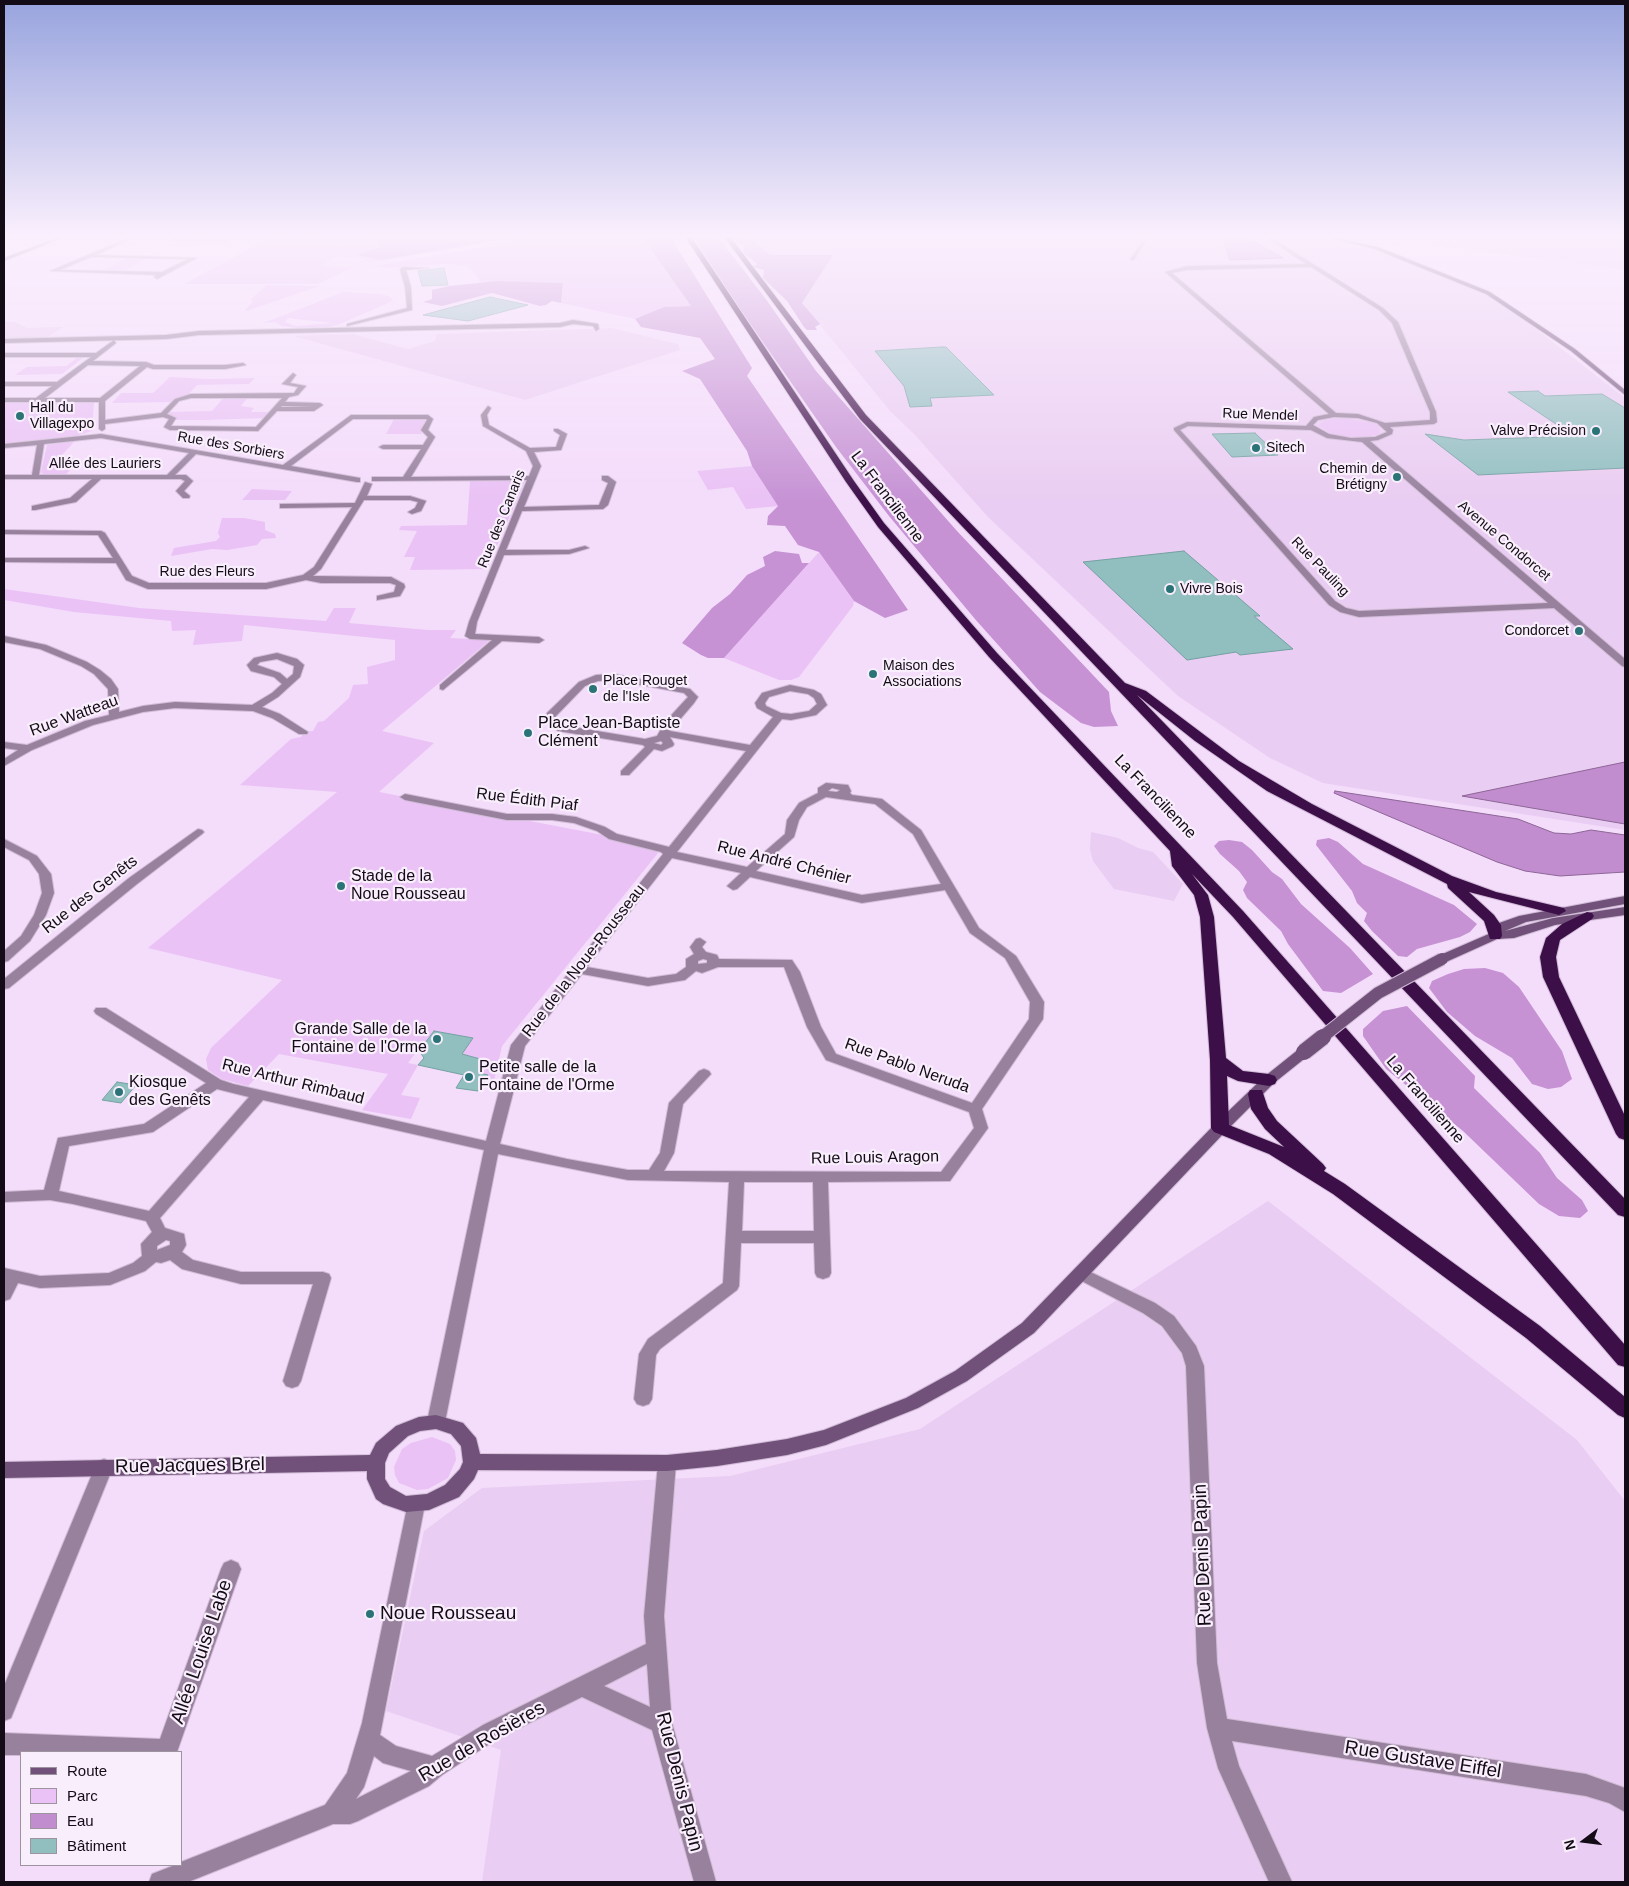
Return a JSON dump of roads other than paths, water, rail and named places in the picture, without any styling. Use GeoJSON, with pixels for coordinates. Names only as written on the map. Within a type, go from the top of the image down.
{"type":"FeatureCollection","features":[{"type":"Feature","properties":{"kind":"highway","name":"La Francilienne"},"geometry":{"type":"LineString","coordinates":[[747,326],[826,447],[881,525],[993,655],[1238,914],[1625,1359]]}},
{"type":"Feature","properties":{"kind":"highway","name":"La Francilienne"},"geometry":{"type":"LineString","coordinates":[[794,326],[863,417],[1625,1210]]}},
{"type":"Feature","properties":{"kind":"highway"},"geometry":{"type":"LineString","coordinates":[[1118,683],[1142,693],[1199,738],[1272,788],[1447,879],[1491,895],[1559,911]]}},
{"type":"Feature","properties":{"kind":"highway"},"geometry":{"type":"LineString","coordinates":[[1177,848],[1179,866],[1201,895],[1207,917],[1218,1060],[1220,1128],[1274,1150],[1339,1189],[1532,1332],[1625,1410]]}},
{"type":"Feature","properties":{"kind":"highway"},"geometry":{"type":"LineString","coordinates":[[1447,879],[1489,918],[1494,925],[1495,936]]}},
{"type":"Feature","properties":{"kind":"highway"},"geometry":{"type":"LineString","coordinates":[[1587,916],[1567,927],[1553,938],[1548,957],[1551,977],[1625,1134]]}},
{"type":"Feature","properties":{"kind":"highway"},"geometry":{"type":"LineString","coordinates":[[1218,1060],[1238,1076],[1269,1080]]}},
{"type":"Feature","properties":{"kind":"highway"},"geometry":{"type":"LineString","coordinates":[[1256,1094],[1260,1109],[1271,1125],[1339,1189]]}},
{"type":"Feature","properties":{"kind":"street"},"geometry":{"type":"LineString","coordinates":[[325,331],[344,326]]}},
{"type":"Feature","properties":{"kind":"street"},"geometry":{"type":"LineString","coordinates":[[4,341],[147,337],[200,333],[520,326]]}},
{"type":"Feature","properties":{"kind":"street"},"geometry":{"type":"LineString","coordinates":[[1230,326],[1334,415]]}},
{"type":"Feature","properties":{"kind":"street"},"geometry":{"type":"LineString","coordinates":[[1312,428],[1311,421],[1334,415],[1364,418],[1387,425],[1434,422],[1434,412],[1396,326]]}},
{"type":"Feature","properties":{"kind":"street"},"geometry":{"type":"LineString","coordinates":[[1537,326],[1573,350],[1625,393]]}},
{"type":"Feature","properties":{"kind":"street"},"geometry":{"type":"LineString","coordinates":[[38,400],[114,342]]}},
{"type":"Feature","properties":{"kind":"street"},"geometry":{"type":"LineString","coordinates":[[5,356],[96,355]]}},
{"type":"Feature","properties":{"kind":"street"},"geometry":{"type":"LineString","coordinates":[[85,363],[146,364],[153,368],[225,367],[243,364]]}},
{"type":"Feature","properties":{"kind":"street"},"geometry":{"type":"LineString","coordinates":[[4,400],[102,400],[146,364]]}},
{"type":"Feature","properties":{"kind":"street"},"geometry":{"type":"LineString","coordinates":[[163,414],[177,400],[191,396],[287,396],[296,394],[303,386],[285,384],[293,375]]}},
{"type":"Feature","properties":{"kind":"street"},"geometry":{"type":"LineString","coordinates":[[4,384],[57,384]]}},
{"type":"Feature","properties":{"kind":"street"},"geometry":{"type":"LineString","coordinates":[[103,422],[163,414],[173,418],[167,427],[170,428],[258,429],[287,396]]}},
{"type":"Feature","properties":{"kind":"street"},"geometry":{"type":"LineString","coordinates":[[101,436],[103,422],[102,400]]}},
{"type":"Feature","properties":{"kind":"street"},"geometry":{"type":"LineString","coordinates":[[320,405],[314,409],[278,407],[320,405]]}},
{"type":"Feature","properties":{"kind":"street","name":"Rue des Canaris"},"geometry":{"type":"LineString","coordinates":[[488,408],[484,419],[489,430],[529,450],[537,466],[472,622],[470,636],[501,637]]}},
{"type":"Feature","properties":{"kind":"street"},"geometry":{"type":"LineString","coordinates":[[284,468],[346,420],[359,416],[428,417],[431,420],[424,430],[432,437],[406,478]]}},
{"type":"Feature","properties":{"kind":"street","name":"Rue Pauling"},"geometry":{"type":"LineString","coordinates":[[1207,425],[1188,424],[1176,429],[1332,603],[1343,610],[1359,614],[1557,605]]}},
{"type":"Feature","properties":{"kind":"street","name":"Rue Mendel"},"geometry":{"type":"LineString","coordinates":[[1207,425],[1312,428],[1327,436],[1364,440],[1385,437],[1390,434],[1387,425]]}},
{"type":"Feature","properties":{"kind":"street"},"geometry":{"type":"LineString","coordinates":[[258,429],[260,438]]}},
{"type":"Feature","properties":{"kind":"street"},"geometry":{"type":"LineString","coordinates":[[529,450],[559,449],[564,434],[556,430]]}},
{"type":"Feature","properties":{"kind":"street","name":"Rue des Sorbiers"},"geometry":{"type":"LineString","coordinates":[[4,446],[101,436],[357,480],[357,483],[406,478],[533,478]]}},
{"type":"Feature","properties":{"kind":"street","name":"Avenue Condorcet"},"geometry":{"type":"LineString","coordinates":[[1364,440],[1625,664]]}},
{"type":"Feature","properties":{"kind":"street"},"geometry":{"type":"LineString","coordinates":[[35,477],[41,442]]}},
{"type":"Feature","properties":{"kind":"street"},"geometry":{"type":"LineString","coordinates":[[383,447],[425,447]]}},
{"type":"Feature","properties":{"kind":"street","name":"Allée des Lauriers"},"geometry":{"type":"LineString","coordinates":[[4,477],[169,477],[195,451]]}},
{"type":"Feature","properties":{"kind":"street"},"geometry":{"type":"LineString","coordinates":[[35,508],[73,500],[99,477]]}},
{"type":"Feature","properties":{"kind":"street"},"geometry":{"type":"LineString","coordinates":[[169,477],[187,479],[188,483],[180,491],[186,496]]}},
{"type":"Feature","properties":{"kind":"street"},"geometry":{"type":"LineString","coordinates":[[521,508],[600,507],[604,505],[612,482],[605,478]]}},
{"type":"Feature","properties":{"kind":"street"},"geometry":{"type":"LineString","coordinates":[[306,577],[317,569],[372,481]]}},
{"type":"Feature","properties":{"kind":"street"},"geometry":{"type":"LineString","coordinates":[[283,506],[410,498],[422,501],[418,510],[412,512]]}},
{"type":"Feature","properties":{"kind":"street","name":"Rue des Fleurs"},"geometry":{"type":"LineString","coordinates":[[4,532],[101,533],[118,561],[134,582],[157,587],[255,587],[306,577],[321,580],[391,580],[400,584],[401,587],[397,594],[380,598]]}},
{"type":"Feature","properties":{"kind":"street"},"geometry":{"type":"LineString","coordinates":[[502,553],[569,552],[585,548]]}},
{"type":"Feature","properties":{"kind":"street"},"geometry":{"type":"LineString","coordinates":[[4,560],[118,561]]}},
{"type":"Feature","properties":{"kind":"street"},"geometry":{"type":"LineString","coordinates":[[443,687],[501,637],[539,640]]}},
{"type":"Feature","properties":{"kind":"street"},"geometry":{"type":"LineString","coordinates":[[4,639],[43,647],[97,672],[108,681],[113,689],[114,716]]}},
{"type":"Feature","properties":{"kind":"street"},"geometry":{"type":"LineString","coordinates":[[602,678],[620,678],[682,689],[691,694],[691,701],[662,736],[669,744],[662,748],[558,728],[553,725],[550,718],[552,712],[586,682],[602,678]]}},
{"type":"Feature","properties":{"kind":"street"},"geometry":{"type":"LineString","coordinates":[[254,708],[274,695],[287,683]]}},
{"type":"Feature","properties":{"kind":"street"},"geometry":{"type":"LineString","coordinates":[[790,688],[804,690],[818,696],[821,700],[819,708],[812,713],[801,716],[779,716],[768,713],[762,708],[760,703],[765,695],[773,691],[790,688]]}},
{"type":"Feature","properties":{"kind":"street","name":"Rue Watteau"},"geometry":{"type":"LineString","coordinates":[[4,763],[28,748],[61,734],[114,716],[176,705],[254,708],[276,716],[303,732]]}},
{"type":"Feature","properties":{"kind":"street","name":"Rue de la Noue-Rousseau"},"geometry":{"type":"LineString","coordinates":[[436,1422],[492,1147],[518,1045],[779,716]]}},
{"type":"Feature","properties":{"kind":"street"},"geometry":{"type":"LineString","coordinates":[[662,736],[753,749]]}},
{"type":"Feature","properties":{"kind":"street"},"geometry":{"type":"LineString","coordinates":[[4,745],[28,748]]}},
{"type":"Feature","properties":{"kind":"street"},"geometry":{"type":"LineString","coordinates":[[624,773],[650,745]]}},
{"type":"Feature","properties":{"kind":"street"},"geometry":{"type":"LineString","coordinates":[[733,886],[790,835],[793,820],[803,805],[824,794],[822,790],[824,787],[830,785],[844,787],[846,791],[843,794],[849,798],[878,801],[917,832],[974,930],[1010,956],[1037,1002],[1036,1018],[975,1109]]}},
{"type":"Feature","properties":{"kind":"street","name":"Rue Édith Piaf"},"geometry":{"type":"LineString","coordinates":[[404,797],[507,817],[552,817],[576,820],[602,829],[613,837],[665,849],[670,854]]}},
{"type":"Feature","properties":{"kind":"street","name":"Rue des Genêts"},"geometry":{"type":"LineString","coordinates":[[4,985],[133,881],[198,832]]}},
{"type":"Feature","properties":{"kind":"street"},"geometry":{"type":"LineString","coordinates":[[4,842],[33,858],[44,874],[48,893],[40,915],[26,938],[4,958]]}},
{"type":"Feature","properties":{"kind":"street","name":"Rue André Chénier"},"geometry":{"type":"LineString","coordinates":[[670,854],[737,867],[750,872],[862,898],[950,886]]}},
{"type":"Feature","properties":{"kind":"street"},"geometry":{"type":"LineString","coordinates":[[1495,936],[1503,926],[1559,911],[1625,900]]}},
{"type":"Feature","properties":{"kind":"street"},"geometry":{"type":"LineString","coordinates":[[472,1457],[667,1464],[787,1447],[835,1434],[912,1403],[961,1376],[1028,1328],[1082,1274],[1125,1225],[1269,1080],[1378,993],[1442,959],[1495,936],[1514,934],[1554,922],[1625,911]]}},
{"type":"Feature","properties":{"kind":"street"},"geometry":{"type":"LineString","coordinates":[[578,969],[648,982],[680,977],[694,967],[704,969],[714,963],[711,957],[701,949],[692,959],[691,963],[694,967]]}},
{"type":"Feature","properties":{"kind":"street","name":"Rue Pablo Neruda"},"geometry":{"type":"LineString","coordinates":[[714,963],[788,963],[794,972],[814,1027],[831,1057],[975,1109]]}},
{"type":"Feature","properties":{"kind":"street","name":"Rue Arthur Rimbaud"},"geometry":{"type":"LineString","coordinates":[[101,1011],[216,1083],[259,1095],[492,1147]]}},
{"type":"Feature","properties":{"kind":"street"},"geometry":{"type":"LineString","coordinates":[[652,1176],[667,1153],[676,1102],[704,1074]]}},
{"type":"Feature","properties":{"kind":"street"},"geometry":{"type":"LineString","coordinates":[[50,1195],[63,1142],[148,1128],[216,1083]]}},
{"type":"Feature","properties":{"kind":"street"},"geometry":{"type":"LineString","coordinates":[[152,1217],[259,1095]]}},
{"type":"Feature","properties":{"kind":"street","name":"Rue Louis Aragon"},"geometry":{"type":"LineString","coordinates":[[492,1147],[606,1171],[652,1176],[945,1177],[981,1128],[975,1109]]}},
{"type":"Feature","properties":{"kind":"street"},"geometry":{"type":"LineString","coordinates":[[643,1399],[648,1354],[654,1344],[731,1286],[737,1177]]}},
{"type":"Feature","properties":{"kind":"street"},"geometry":{"type":"LineString","coordinates":[[820,1177],[823,1273]]}},
{"type":"Feature","properties":{"kind":"street"},"geometry":{"type":"LineString","coordinates":[[4,1196],[50,1195],[96,1202],[152,1217],[161,1235]]}},
{"type":"Feature","properties":{"kind":"street"},"geometry":{"type":"LineString","coordinates":[[4,1295],[8,1275],[40,1282],[110,1280],[139,1267],[152,1256],[172,1253],[178,1246],[178,1238],[172,1234],[161,1235],[149,1244],[147,1251],[152,1256]]}},
{"type":"Feature","properties":{"kind":"street"},"geometry":{"type":"LineString","coordinates":[[734,1237],[822,1237]]}},
{"type":"Feature","properties":{"kind":"street"},"geometry":{"type":"LineString","coordinates":[[172,1253],[188,1265],[241,1278],[323,1278],[292,1381]]}},
{"type":"Feature","properties":{"kind":"street","name":"Rue Denis Papin"},"geometry":{"type":"LineString","coordinates":[[1082,1274],[1149,1308],[1168,1321],[1190,1351],[1197,1392],[1207,1664],[1218,1728],[1229,1768],[1281,1882]]}},
{"type":"Feature","properties":{"kind":"street"},"geometry":{"type":"LineString","coordinates":[[436,1422],[457,1428],[470,1442],[472,1457],[461,1483],[452,1491],[441,1498],[416,1504],[397,1502],[383,1493],[376,1479],[376,1464],[382,1448],[394,1436],[419,1424],[436,1422]]}},
{"type":"Feature","properties":{"kind":"street","name":"Rue Jacques Brel"},"geometry":{"type":"LineString","coordinates":[[4,1470],[376,1464]]}},
{"type":"Feature","properties":{"kind":"street"},"geometry":{"type":"LineString","coordinates":[[655,1650],[654,1616],[667,1464]]}},
{"type":"Feature","properties":{"kind":"street"},"geometry":{"type":"LineString","coordinates":[[4,1711],[104,1467]]}},
{"type":"Feature","properties":{"kind":"street"},"geometry":{"type":"LineString","coordinates":[[333,1812],[356,1779],[368,1740],[416,1504]]}},
{"type":"Feature","properties":{"kind":"street","name":"Allée Louise Labe"},"geometry":{"type":"LineString","coordinates":[[4,1744],[167,1750],[231,1569]]}},
{"type":"Feature","properties":{"kind":"street","name":"Rue Denis Papin"},"geometry":{"type":"LineString","coordinates":[[655,1650],[661,1723],[705,1882]]}},
{"type":"Feature","properties":{"kind":"street","name":"Rue de Rosières"},"geometry":{"type":"LineString","coordinates":[[160,1882],[333,1812],[350,1813],[420,1778],[434,1767],[490,1732],[655,1650]]}},
{"type":"Feature","properties":{"kind":"street"},"geometry":{"type":"LineString","coordinates":[[581,1686],[661,1723]]}},
{"type":"Feature","properties":{"kind":"street","name":"Rue Gustave Eiffel"},"geometry":{"type":"LineString","coordinates":[[1218,1728],[1586,1785],[1615,1794],[1625,1802]]}},
{"type":"Feature","properties":{"kind":"street"},"geometry":{"type":"LineString","coordinates":[[368,1740],[391,1755],[434,1767]]}},
{"type":"Feature","properties":{"kind":"water"},"geometry":{"type":"Polygon","coordinates":[[[1625,762],[1625,824],[1462,796],[1625,762]]]}},
{"type":"Feature","properties":{"kind":"water"},"geometry":{"type":"Polygon","coordinates":[[[1335,791],[1518,819],[1554,833],[1571,834],[1591,830],[1625,835],[1625,872],[1560,876],[1525,871],[1497,862],[1334,793],[1335,791]]]}},
{"type":"Feature","properties":{"kind":"place","name":"Hall du Villagexpo"},"geometry":{"type":"Point","coordinates":[20,416]}},
{"type":"Feature","properties":{"kind":"place","name":"Valve Précision"},"geometry":{"type":"Point","coordinates":[1596,431]}},
{"type":"Feature","properties":{"kind":"place","name":"Sitech"},"geometry":{"type":"Point","coordinates":[1256,448]}},
{"type":"Feature","properties":{"kind":"place","name":"Chemin de Brétigny"},"geometry":{"type":"Point","coordinates":[1397,477]}},
{"type":"Feature","properties":{"kind":"place","name":"Vivre Bois"},"geometry":{"type":"Point","coordinates":[1170,589]}},
{"type":"Feature","properties":{"kind":"place","name":"Condorcet"},"geometry":{"type":"Point","coordinates":[1579,631]}},
{"type":"Feature","properties":{"kind":"place","name":"Maison des Associations"},"geometry":{"type":"Point","coordinates":[873,674]}},
{"type":"Feature","properties":{"kind":"place","name":"Place Rouget de l'Isle"},"geometry":{"type":"Point","coordinates":[593,689]}},
{"type":"Feature","properties":{"kind":"place","name":"Place Jean-Baptiste Clément"},"geometry":{"type":"Point","coordinates":[528,733]}},
{"type":"Feature","properties":{"kind":"place","name":"Stade de la Noue Rousseau"},"geometry":{"type":"Point","coordinates":[341,886]}},
{"type":"Feature","properties":{"kind":"place","name":"Grande Salle de la Fontaine de l'Orme"},"geometry":{"type":"Point","coordinates":[437,1039]}},
{"type":"Feature","properties":{"kind":"place","name":"Petite salle de la Fontaine de l'Orme"},"geometry":{"type":"Point","coordinates":[469,1077]}},
{"type":"Feature","properties":{"kind":"place","name":"Kiosque des Genêts"},"geometry":{"type":"Point","coordinates":[119,1092]}},
{"type":"Feature","properties":{"kind":"place","name":"Noue Rousseau"},"geometry":{"type":"Point","coordinates":[370,1614]}}]}
